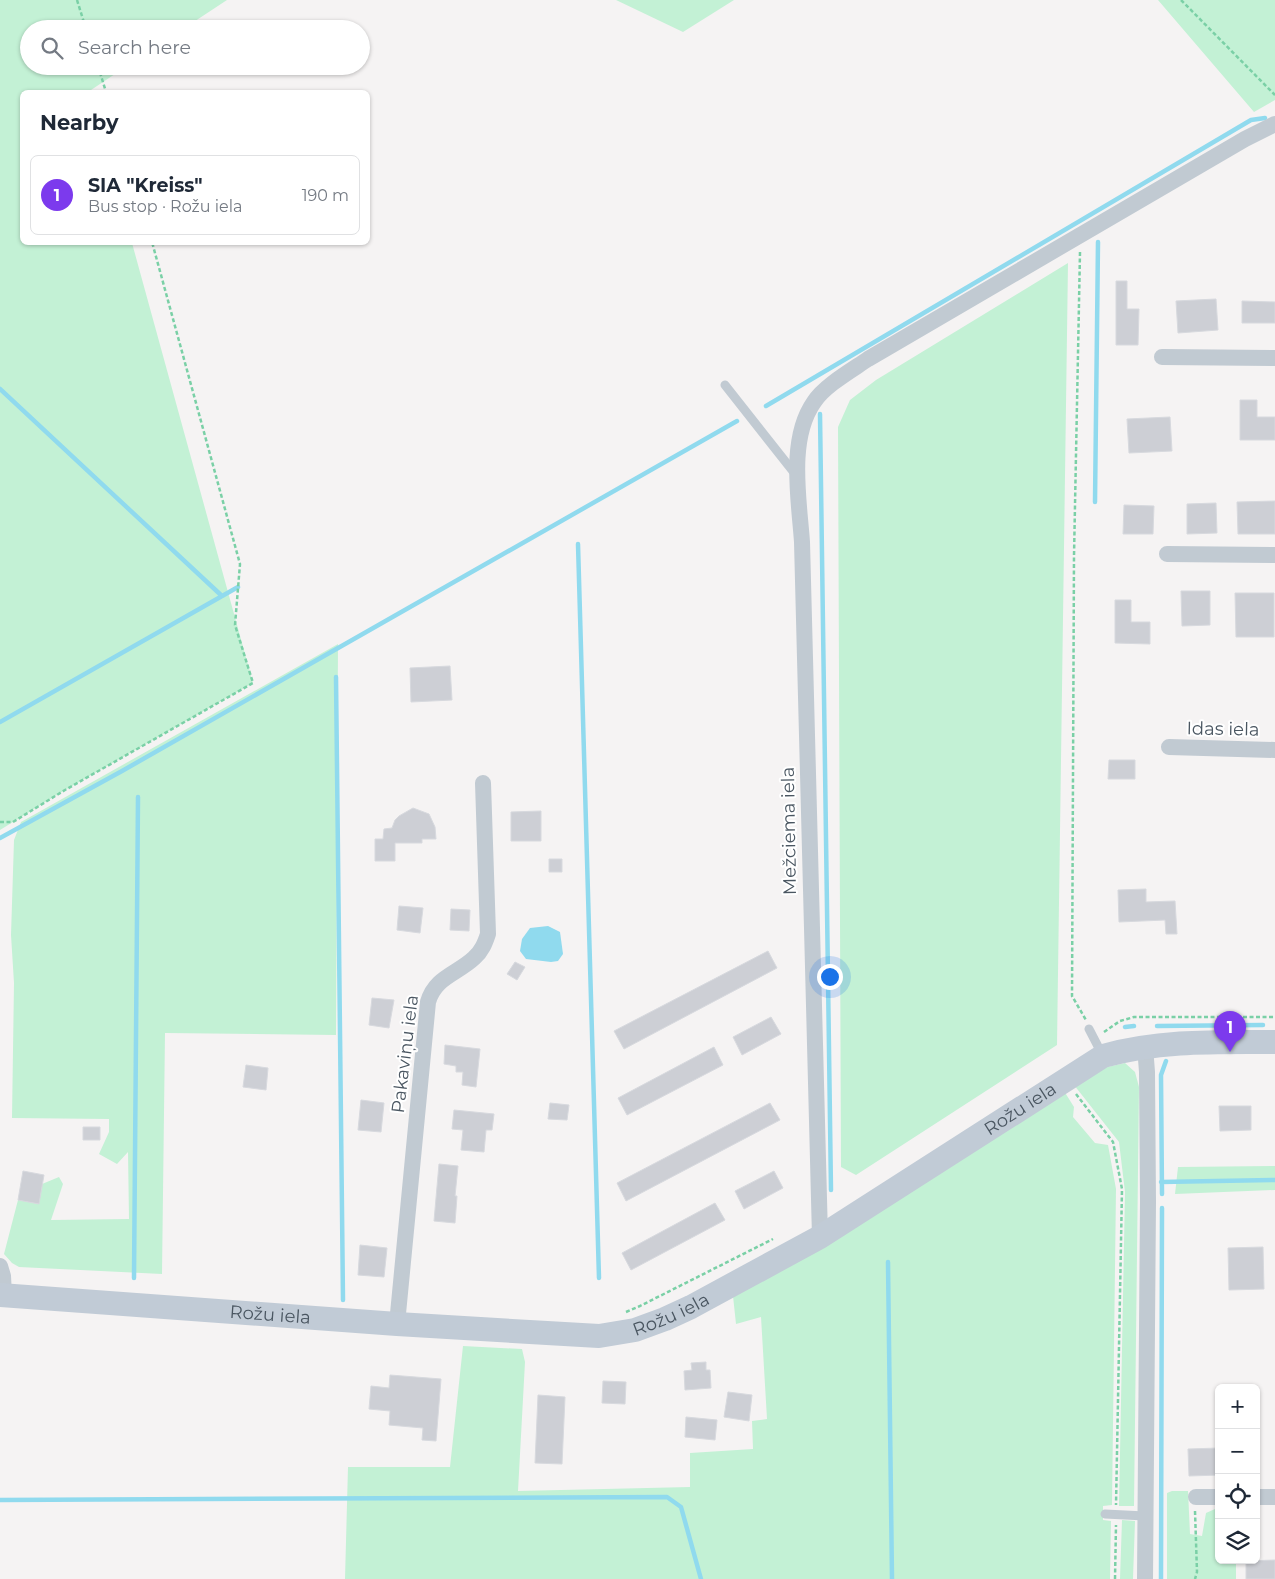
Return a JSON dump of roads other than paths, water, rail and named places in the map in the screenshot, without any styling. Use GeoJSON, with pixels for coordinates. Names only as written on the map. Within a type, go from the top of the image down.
{"type":"FeatureCollection","features":[{"type":"Feature","properties":{"kind":"street","name":"Mežciema iela"},"geometry":{"type":"LineString","coordinates":[[820,1237],[802,542],[798,477],[798,451],[802,424],[814,400],[868,359],[1245,139],[1275,124]]}},
{"type":"Feature","properties":{"kind":"street"},"geometry":{"type":"LineString","coordinates":[[1162,357],[1275,358]]}},
{"type":"Feature","properties":{"kind":"street"},"geometry":{"type":"LineString","coordinates":[[1166,554],[1275,555]]}},
{"type":"Feature","properties":{"kind":"street","name":"Idas iela"},"geometry":{"type":"LineString","coordinates":[[1170,748],[1275,750]]}},
{"type":"Feature","properties":{"kind":"street","name":"Pakaviņu iela"},"geometry":{"type":"LineString","coordinates":[[397,1324],[428,1002],[431,992],[439,983],[475,958],[483,947],[488,934],[483,783]]}},
{"type":"Feature","properties":{"kind":"street","name":"Rožu iela"},"geometry":{"type":"LineString","coordinates":[[2,1295],[397,1324],[599,1336],[635,1330],[691,1307],[820,1237],[1065,1080],[1099,1047],[1145,1046],[1190,1042],[1275,1042]]}},
{"type":"Feature","properties":{"kind":"street"},"geometry":{"type":"LineString","coordinates":[[1145,1046],[1148,1202],[1145,1579]]}},
{"type":"Feature","properties":{"kind":"street"},"geometry":{"type":"LineString","coordinates":[[0,1266],[3,1276],[2,1295]]}},
{"type":"Feature","properties":{"kind":"street"},"geometry":{"type":"LineString","coordinates":[[1196,1497],[1215,1497]]}},
{"type":"Feature","properties":{"kind":"street"},"geometry":{"type":"LineString","coordinates":[[1260,1497],[1275,1497]]}},
{"type":"Feature","properties":{"kind":"lane"},"geometry":{"type":"LineString","coordinates":[[725,385],[798,477]]}},
{"type":"Feature","properties":{"kind":"lane"},"geometry":{"type":"LineString","coordinates":[[1089,1028],[1099,1047]]}},
{"type":"Feature","properties":{"kind":"lane"},"geometry":{"type":"LineString","coordinates":[[1105,1514],[1145,1516]]}},
{"type":"Feature","properties":{"kind":"water"},"geometry":{"type":"Polygon","coordinates":[[[548,926],[560,932],[563,954],[558,961],[551,962],[526,959],[520,951],[522,939],[530,928],[548,926]]]}},
{"type":"Feature","properties":{"kind":"waterway"},"geometry":{"type":"LineString","coordinates":[[766,406],[1251,120],[1265,118]]}},
{"type":"Feature","properties":{"kind":"waterway"},"geometry":{"type":"LineString","coordinates":[[1095,502],[1098,242]]}},
{"type":"Feature","properties":{"kind":"waterway"},"geometry":{"type":"LineString","coordinates":[[0,389],[222,596]]}},
{"type":"Feature","properties":{"kind":"waterway"},"geometry":{"type":"LineString","coordinates":[[820,414],[831,1190]]}},
{"type":"Feature","properties":{"kind":"waterway"},"geometry":{"type":"LineString","coordinates":[[0,838],[122,771],[737,421]]}},
{"type":"Feature","properties":{"kind":"waterway"},"geometry":{"type":"LineString","coordinates":[[578,544],[599,1278]]}},
{"type":"Feature","properties":{"kind":"waterway"},"geometry":{"type":"LineString","coordinates":[[0,722],[238,587]]}},
{"type":"Feature","properties":{"kind":"waterway"},"geometry":{"type":"LineString","coordinates":[[336,677],[343,1300]]}},
{"type":"Feature","properties":{"kind":"waterway"},"geometry":{"type":"LineString","coordinates":[[134,1278],[138,797]]}},
{"type":"Feature","properties":{"kind":"waterway"},"geometry":{"type":"LineString","coordinates":[[1157,1026],[1263,1025]]}},
{"type":"Feature","properties":{"kind":"waterway"},"geometry":{"type":"LineString","coordinates":[[1125,1027],[1134,1026]]}},
{"type":"Feature","properties":{"kind":"waterway"},"geometry":{"type":"LineString","coordinates":[[1162,1194],[1161,1075],[1166,1061]]}},
{"type":"Feature","properties":{"kind":"waterway"},"geometry":{"type":"LineString","coordinates":[[1161,1182],[1275,1180]]}},
{"type":"Feature","properties":{"kind":"waterway"},"geometry":{"type":"LineString","coordinates":[[1161,1579],[1162,1208]]}},
{"type":"Feature","properties":{"kind":"waterway"},"geometry":{"type":"LineString","coordinates":[[888,1262],[892,1579]]}},
{"type":"Feature","properties":{"kind":"waterway"},"geometry":{"type":"LineString","coordinates":[[0,1500],[667,1497],[681,1507],[701,1579]]}},
{"type":"Feature","properties":{"kind":"place","name":"SIA \"Kreiss\""},"geometry":{"type":"Point","coordinates":[1230,1052]}}]}
